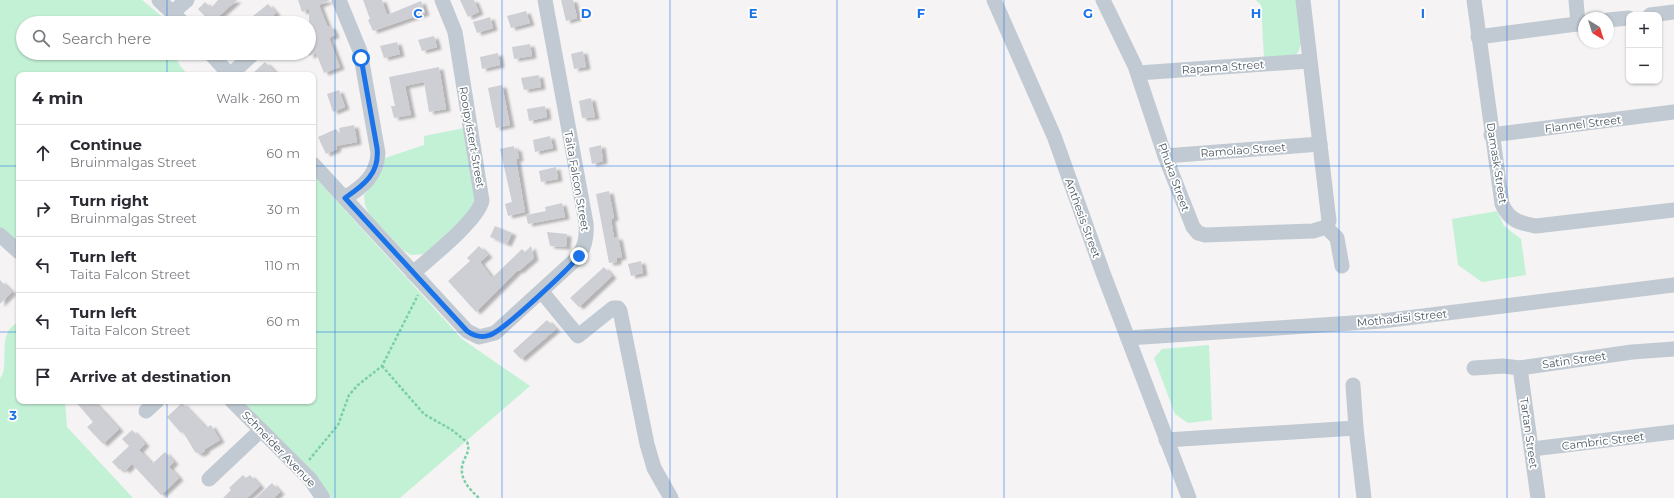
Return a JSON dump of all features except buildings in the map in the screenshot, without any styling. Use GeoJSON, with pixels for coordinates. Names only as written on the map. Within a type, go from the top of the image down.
{"type":"FeatureCollection","features":[{"type":"Feature","properties":{"kind":"street"},"geometry":{"type":"LineString","coordinates":[[159,0],[176,16]]}},
{"type":"Feature","properties":{"kind":"street"},"geometry":{"type":"LineString","coordinates":[[179,16],[187,0]]}},
{"type":"Feature","properties":{"kind":"street"},"geometry":{"type":"LineString","coordinates":[[339,0],[361,58],[378,154],[376,167],[370,178],[345,198]]}},
{"type":"Feature","properties":{"kind":"street","name":"Rooipylstert Street"},"geometry":{"type":"LineString","coordinates":[[418,279],[470,221],[479,210],[482,201],[455,32],[442,0]]}},
{"type":"Feature","properties":{"kind":"street","name":"Taita Falcon Street"},"geometry":{"type":"LineString","coordinates":[[316,167],[467,331],[479,337],[495,333],[542,292],[579,256],[585,244],[586,232],[545,0]]}},
{"type":"Feature","properties":{"kind":"street","name":"Anthesis Street"},"geometry":{"type":"LineString","coordinates":[[994,0],[1054,136],[1188,498]]}},
{"type":"Feature","properties":{"kind":"street","name":"Phuka Street"},"geometry":{"type":"LineString","coordinates":[[1103,0],[1138,73],[1188,216],[1198,233],[1205,235],[1313,231],[1326,227]]}},
{"type":"Feature","properties":{"kind":"street"},"geometry":{"type":"LineString","coordinates":[[1303,0],[1309,61],[1330,215],[1326,227],[1337,238],[1342,266]]}},
{"type":"Feature","properties":{"kind":"street","name":"Damask Street"},"geometry":{"type":"LineString","coordinates":[[1474,0],[1491,135],[1502,204],[1506,213],[1522,224],[1536,226],[1674,210]]}},
{"type":"Feature","properties":{"kind":"street"},"geometry":{"type":"LineString","coordinates":[[1576,0],[1578,12]]}},
{"type":"Feature","properties":{"kind":"street"},"geometry":{"type":"LineString","coordinates":[[1662,14],[1674,12]]}},
{"type":"Feature","properties":{"kind":"street"},"geometry":{"type":"LineString","coordinates":[[1614,19],[1626,18]]}},
{"type":"Feature","properties":{"kind":"street"},"geometry":{"type":"LineString","coordinates":[[1478,37],[1578,24]]}},
{"type":"Feature","properties":{"kind":"street"},"geometry":{"type":"LineString","coordinates":[[216,60],[227,72]]}},
{"type":"Feature","properties":{"kind":"street"},"geometry":{"type":"LineString","coordinates":[[233,72],[246,60]]}},
{"type":"Feature","properties":{"kind":"street","name":"Rapama Street"},"geometry":{"type":"LineString","coordinates":[[1138,73],[1309,61]]}},
{"type":"Feature","properties":{"kind":"street","name":"Flannel Street"},"geometry":{"type":"LineString","coordinates":[[1491,135],[1674,112]]}},
{"type":"Feature","properties":{"kind":"street","name":"Ramolao Street"},"geometry":{"type":"LineString","coordinates":[[1166,156],[1320,144]]}},
{"type":"Feature","properties":{"kind":"street"},"geometry":{"type":"LineString","coordinates":[[0,236],[16,249]]}},
{"type":"Feature","properties":{"kind":"street","name":"Mothadisi Street"},"geometry":{"type":"LineString","coordinates":[[1128,338],[1382,321],[1674,285]]}},
{"type":"Feature","properties":{"kind":"street"},"geometry":{"type":"LineString","coordinates":[[542,292],[578,336],[613,308],[618,308],[620,311],[647,444],[654,468],[671,498]]}},
{"type":"Feature","properties":{"kind":"street","name":"Satin Street"},"geometry":{"type":"LineString","coordinates":[[1474,368],[1503,366],[1520,368],[1632,352],[1674,349]]}},
{"type":"Feature","properties":{"kind":"street","name":"Tartan Street"},"geometry":{"type":"LineString","coordinates":[[1520,368],[1538,498]]}},
{"type":"Feature","properties":{"kind":"street"},"geometry":{"type":"LineString","coordinates":[[1353,385],[1364,498]]}},
{"type":"Feature","properties":{"kind":"street"},"geometry":{"type":"LineString","coordinates":[[146,411],[154,404]]}},
{"type":"Feature","properties":{"kind":"street","name":"Schneider Avenue"},"geometry":{"type":"LineString","coordinates":[[235,404],[302,471],[323,498]]}},
{"type":"Feature","properties":{"kind":"street"},"geometry":{"type":"LineString","coordinates":[[1166,440],[1356,428]]}},
{"type":"Feature","properties":{"kind":"street"},"geometry":{"type":"LineString","coordinates":[[209,479],[261,430]]}},
{"type":"Feature","properties":{"kind":"street","name":"Cambric Street"},"geometry":{"type":"LineString","coordinates":[[1532,449],[1674,432]]}},
{"type":"Feature","properties":{"kind":"path"},"geometry":{"type":"LineString","coordinates":[[302,471],[338,425],[349,395],[358,385],[382,366],[418,279]]}},
{"type":"Feature","properties":{"kind":"path"},"geometry":{"type":"LineString","coordinates":[[382,366],[424,414],[464,438],[467,442],[468,450],[461,473],[470,489],[479,498]]}},
{"type":"Feature","properties":{"kind":"green space"},"geometry":{"type":"Polygon","coordinates":[[[0,0],[142,0],[161,16],[16,16],[16,60],[177,60],[185,72],[16,72],[16,244],[0,228],[0,0]]]}},
{"type":"Feature","properties":{"kind":"green space"},"geometry":{"type":"Polygon","coordinates":[[[1256,0],[1298,0],[1302,36],[1299,50],[1296,55],[1264,58],[1261,5],[1256,0]]]}},
{"type":"Feature","properties":{"kind":"green space"},"geometry":{"type":"Polygon","coordinates":[[[464,128],[476,195],[471,211],[424,254],[411,255],[403,250],[369,214],[365,205],[364,195],[377,178],[385,158],[424,145],[424,136],[464,128]]]}},
{"type":"Feature","properties":{"kind":"green space"},"geometry":{"type":"Polygon","coordinates":[[[316,178],[462,339],[530,386],[400,498],[332,498],[246,404],[316,404],[316,178]]]}},
{"type":"Feature","properties":{"kind":"green space"},"geometry":{"type":"Polygon","coordinates":[[[1497,211],[1504,226],[1521,239],[1526,275],[1482,282],[1458,265],[1452,219],[1497,211]]]}},
{"type":"Feature","properties":{"kind":"green space"},"geometry":{"type":"Polygon","coordinates":[[[16,324],[16,404],[65,404],[67,427],[133,498],[0,498],[0,379],[4,368],[6,336],[16,324]]]}},
{"type":"Feature","properties":{"kind":"green space"},"geometry":{"type":"Polygon","coordinates":[[[1209,345],[1212,420],[1188,423],[1175,414],[1154,358],[1162,349],[1209,345]]]}},
{"type":"Feature","properties":{"kind":"route"},"geometry":{"type":"LineString","coordinates":[[361,58],[378,161],[370,178],[345,198],[467,331],[479,337],[491,335],[501,329],[579,256]]}}]}
